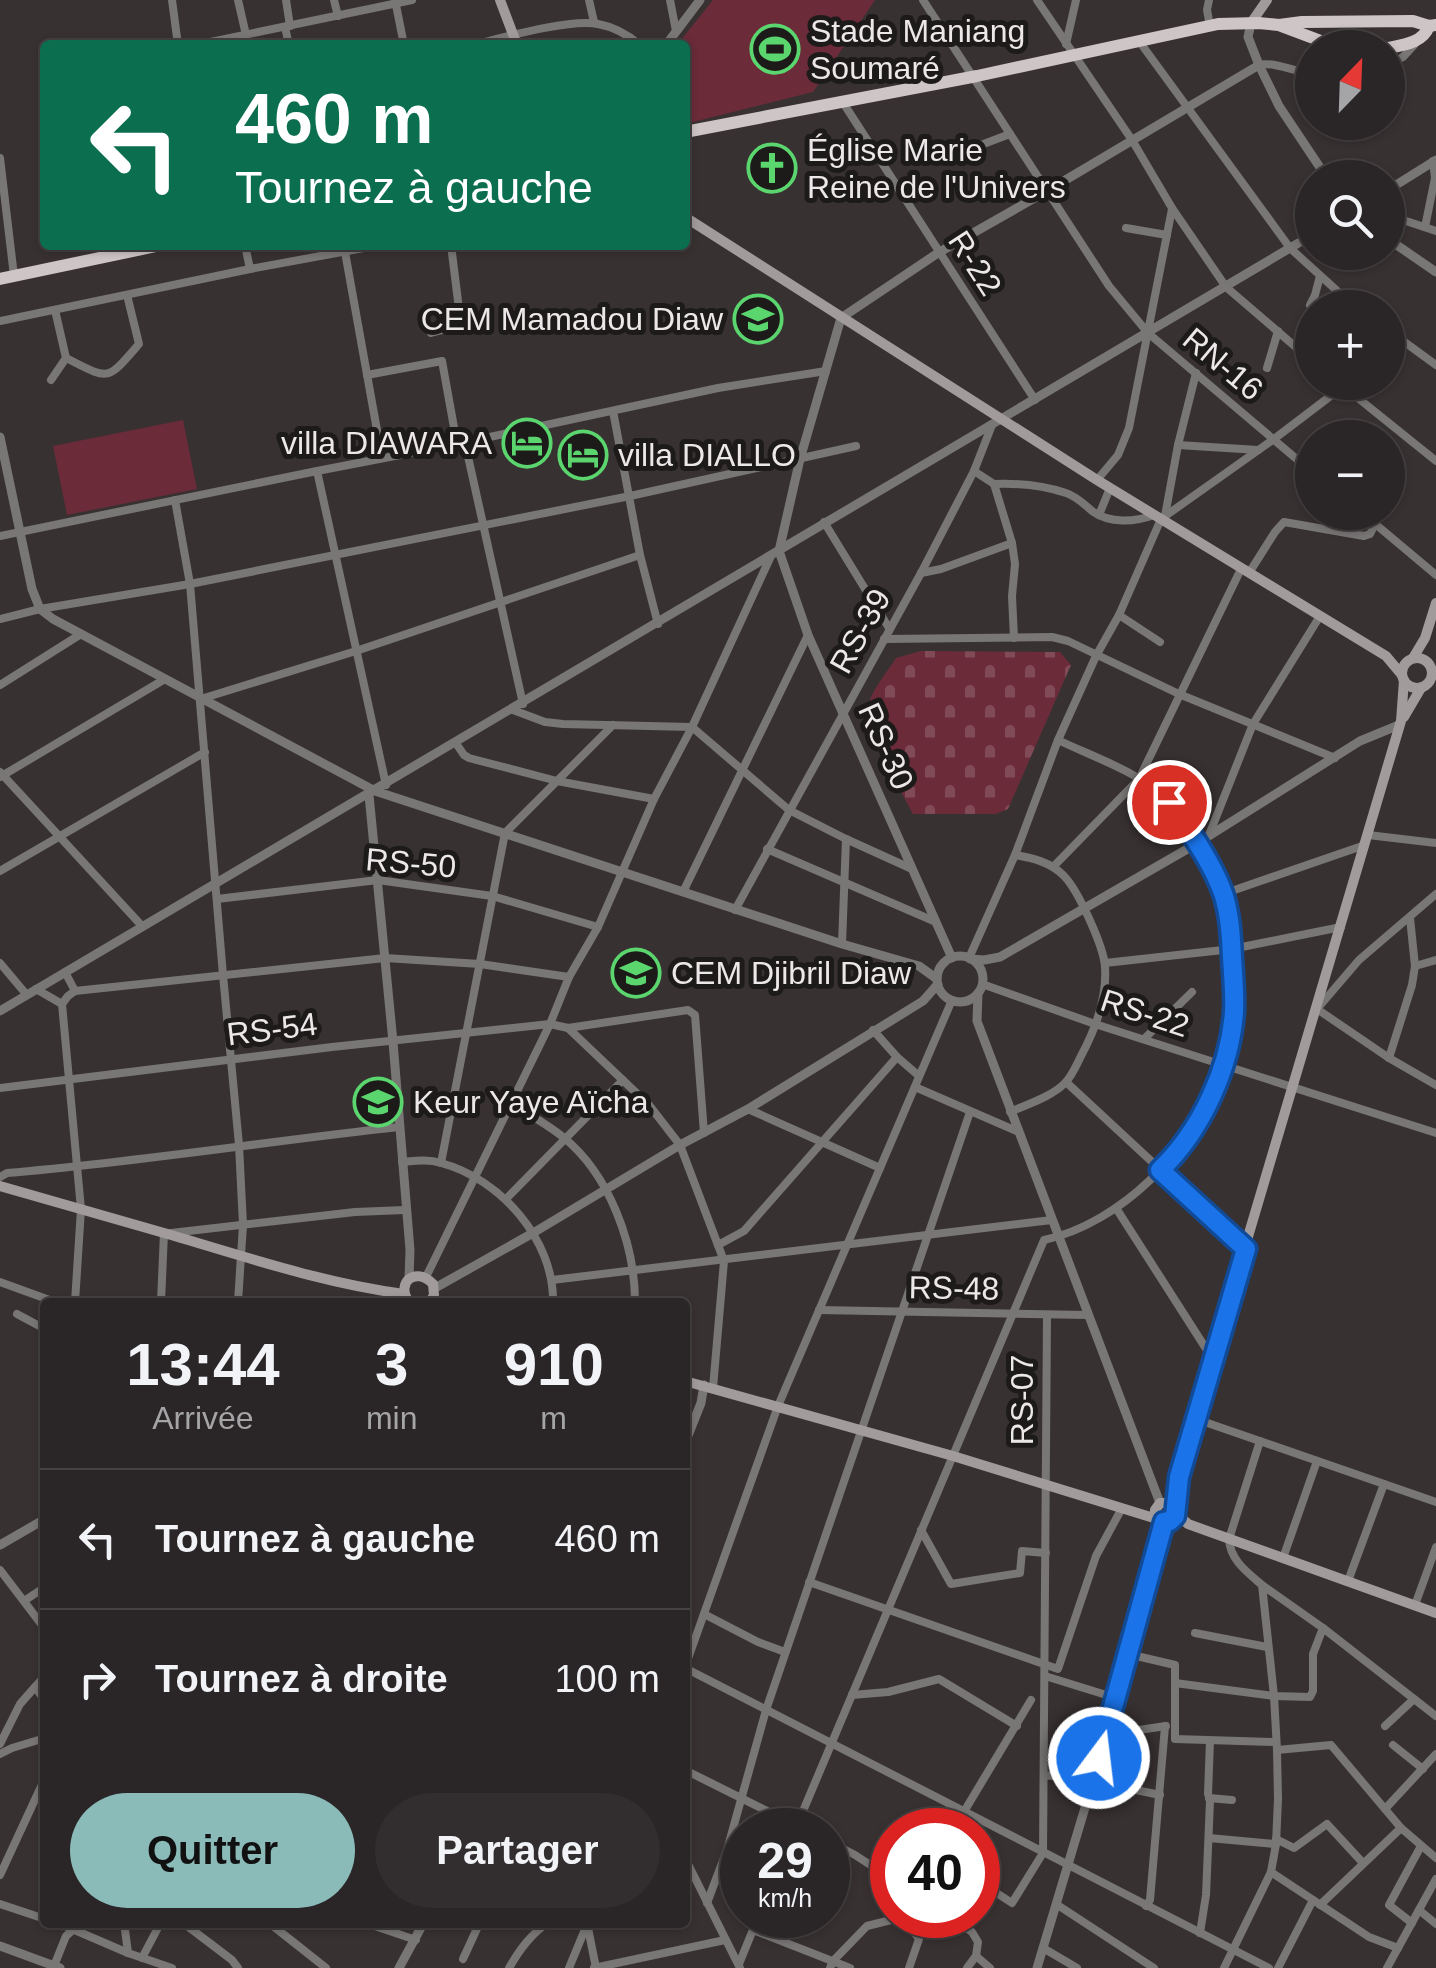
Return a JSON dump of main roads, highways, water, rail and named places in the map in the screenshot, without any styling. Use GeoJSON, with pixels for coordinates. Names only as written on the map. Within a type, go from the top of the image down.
{"type":"FeatureCollection","features":[{"type":"Feature","properties":{"kind":"highway"},"geometry":{"type":"LineString","coordinates":[[690,131],[973,77],[1070,49],[1210,26],[1414,20],[1433,28],[1419,39],[1405,43]]}},
{"type":"Feature","properties":{"kind":"highway"},"geometry":{"type":"LineString","coordinates":[[1279,25],[1295,31]]}},
{"type":"Feature","properties":{"kind":"highway"},"geometry":{"type":"LineString","coordinates":[[7,277],[138,250]]}},
{"type":"Feature","properties":{"kind":"main road"},"geometry":{"type":"LineString","coordinates":[[500,0],[515,40]]}},
{"type":"Feature","properties":{"kind":"main road"},"geometry":{"type":"LineString","coordinates":[[1251,23],[1267,0]]}},
{"type":"Feature","properties":{"kind":"main road"},"geometry":{"type":"LineString","coordinates":[[690,219],[997,422],[1386,656],[1413,688],[1427,688]]}},
{"type":"Feature","properties":{"kind":"main road"},"geometry":{"type":"LineString","coordinates":[[1163,1522],[1173,1518],[1179,1477],[1212,1358],[1400,723],[1404,666],[1421,646],[1436,603]]}},
{"type":"Feature","properties":{"kind":"main road"},"geometry":{"type":"LineString","coordinates":[[1400,723],[1430,682],[1430,624]]}},
{"type":"Feature","properties":{"kind":"main road"},"geometry":{"type":"LineString","coordinates":[[1386,656],[1422,658],[1433,669]]}},
{"type":"Feature","properties":{"kind":"main road"},"geometry":{"type":"LineString","coordinates":[[0,1187],[241,1258],[401,1298]]}},
{"type":"Feature","properties":{"kind":"main road"},"geometry":{"type":"LineString","coordinates":[[369,1290],[426,1287]]}},
{"type":"Feature","properties":{"kind":"main road"},"geometry":{"type":"LineString","coordinates":[[690,1381],[952,1456],[1163,1522],[1194,1526]]}},
{"type":"Feature","properties":{"kind":"main road"},"geometry":{"type":"LineString","coordinates":[[1163,1522],[1155,1510],[1179,1477]]}},
{"type":"Feature","properties":{"kind":"main road"},"geometry":{"type":"LineString","coordinates":[[1128,1510],[1145,1511],[1169,1503],[1188,1524],[1436,1613]]}},
{"type":"Feature","properties":{"kind":"place","name":"Stade Maniang Soumaré"},"geometry":{"type":"Point","coordinates":[775,49]}},
{"type":"Feature","properties":{"kind":"place","name":"Église Marie Reine de l'Univers"},"geometry":{"type":"Point","coordinates":[772,168]}},
{"type":"Feature","properties":{"kind":"place","name":"CEM Mamadou Diaw"},"geometry":{"type":"Point","coordinates":[758,319]}},
{"type":"Feature","properties":{"kind":"place","name":"villa DIAWARA"},"geometry":{"type":"Point","coordinates":[527,443]}},
{"type":"Feature","properties":{"kind":"place","name":"villa DIALLO"},"geometry":{"type":"Point","coordinates":[583,455]}},
{"type":"Feature","properties":{"kind":"place","name":"CEM Djibril Diaw"},"geometry":{"type":"Point","coordinates":[636,973]}},
{"type":"Feature","properties":{"kind":"place","name":"Keur Yaye Aïcha"},"geometry":{"type":"Point","coordinates":[378,1102]}}]}
